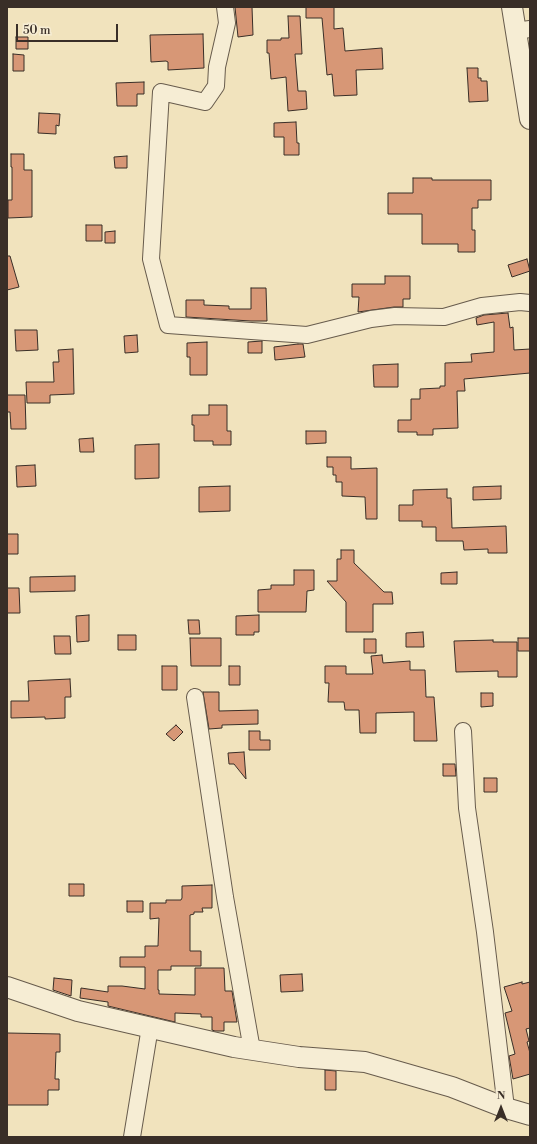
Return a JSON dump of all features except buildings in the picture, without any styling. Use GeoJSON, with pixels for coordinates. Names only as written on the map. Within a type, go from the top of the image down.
{"type":"FeatureCollection","features":[{"type":"Feature","properties":{"kind":"street"},"geometry":{"type":"LineString","coordinates":[[226,7],[227,23],[217,67],[216,86],[205,102],[162,92],[151,259],[168,325],[307,335],[371,319],[395,316],[444,317],[482,306],[520,302],[530,303]]}},
{"type":"Feature","properties":{"kind":"street"},"geometry":{"type":"LineString","coordinates":[[512,7],[523,30],[530,119]]}},
{"type":"Feature","properties":{"kind":"street"},"geometry":{"type":"LineString","coordinates":[[195,697],[225,897],[252,1050]]}},
{"type":"Feature","properties":{"kind":"street"},"geometry":{"type":"LineString","coordinates":[[463,731],[467,808],[485,932],[506,1108]]}},
{"type":"Feature","properties":{"kind":"street"},"geometry":{"type":"LineString","coordinates":[[7,987],[78,1011],[234,1047],[299,1057],[365,1062],[452,1087],[506,1108],[530,1115]]}},
{"type":"Feature","properties":{"kind":"street"},"geometry":{"type":"LineString","coordinates":[[132,1137],[150,1027]]}}]}
